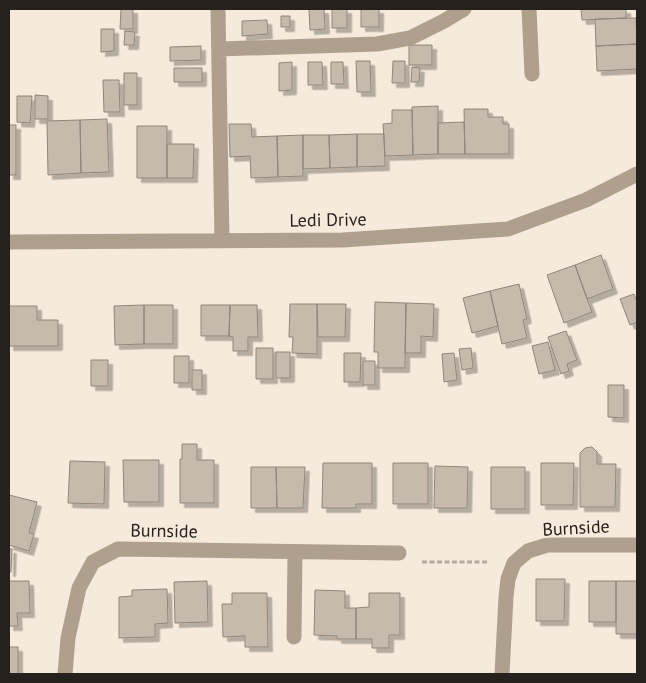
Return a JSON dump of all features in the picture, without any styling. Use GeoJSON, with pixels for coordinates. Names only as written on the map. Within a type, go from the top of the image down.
{"type":"FeatureCollection","features":[{"type":"Feature","properties":{"kind":"street"},"geometry":{"type":"LineString","coordinates":[[218,9],[222,240]]}},
{"type":"Feature","properties":{"kind":"street"},"geometry":{"type":"LineString","coordinates":[[219,50],[377,44],[410,38],[444,22],[464,9]]}},
{"type":"Feature","properties":{"kind":"street"},"geometry":{"type":"LineString","coordinates":[[528,9],[532,74]]}},
{"type":"Feature","properties":{"kind":"street","name":"Ledi Drive"},"geometry":{"type":"LineString","coordinates":[[9,242],[343,240],[508,229],[586,200],[637,174]]}},
{"type":"Feature","properties":{"kind":"street","name":"Burnside"},"geometry":{"type":"LineString","coordinates":[[514,563],[528,551],[547,545],[637,545]]}},
{"type":"Feature","properties":{"kind":"street","name":"Burnside"},"geometry":{"type":"LineString","coordinates":[[65,674],[68,638],[79,588],[93,562],[118,549],[399,553]]}},
{"type":"Feature","properties":{"kind":"street"},"geometry":{"type":"LineString","coordinates":[[294,636],[295,552]]}},
{"type":"Feature","properties":{"kind":"street"},"geometry":{"type":"LineString","coordinates":[[502,674],[506,597],[508,579],[514,563]]}},
{"type":"Feature","properties":{"kind":"path"},"geometry":{"type":"LineString","coordinates":[[399,553],[410,562],[514,563]]}},
{"type":"Feature","properties":{"kind":"building"},"geometry":{"type":"Polygon","coordinates":[[[121,9],[133,9],[133,29],[120,29],[121,9]]]}},
{"type":"Feature","properties":{"kind":"building"},"geometry":{"type":"Polygon","coordinates":[[[309,9],[324,9],[325,29],[310,30],[309,9]]]}},
{"type":"Feature","properties":{"kind":"building"},"geometry":{"type":"Polygon","coordinates":[[[332,9],[347,9],[347,28],[332,28],[332,9]]]}},
{"type":"Feature","properties":{"kind":"building"},"geometry":{"type":"Polygon","coordinates":[[[361,9],[379,9],[379,27],[361,27],[361,9]]]}},
{"type":"Feature","properties":{"kind":"building"},"geometry":{"type":"Polygon","coordinates":[[[581,9],[626,9],[626,18],[582,20],[581,9]]]}},
{"type":"Feature","properties":{"kind":"building"},"geometry":{"type":"Polygon","coordinates":[[[281,16],[290,16],[290,27],[281,27],[281,16]]]}},
{"type":"Feature","properties":{"kind":"building"},"geometry":{"type":"Polygon","coordinates":[[[636,18],[637,44],[596,46],[595,19],[636,18]]]}},
{"type":"Feature","properties":{"kind":"building"},"geometry":{"type":"Polygon","coordinates":[[[267,20],[268,34],[242,36],[242,21],[267,20]]]}},
{"type":"Feature","properties":{"kind":"building"},"geometry":{"type":"Polygon","coordinates":[[[101,29],[114,29],[114,51],[101,52],[101,29]]]}},
{"type":"Feature","properties":{"kind":"building"},"geometry":{"type":"Polygon","coordinates":[[[125,31],[135,32],[134,45],[124,45],[125,31]]]}},
{"type":"Feature","properties":{"kind":"building"},"geometry":{"type":"Polygon","coordinates":[[[637,44],[637,69],[597,71],[596,46],[637,44]]]}},
{"type":"Feature","properties":{"kind":"building"},"geometry":{"type":"Polygon","coordinates":[[[409,45],[432,45],[432,65],[409,65],[409,45]]]}},
{"type":"Feature","properties":{"kind":"building"},"geometry":{"type":"Polygon","coordinates":[[[201,46],[201,60],[170,61],[170,47],[201,46]]]}},
{"type":"Feature","properties":{"kind":"building"},"geometry":{"type":"Polygon","coordinates":[[[356,61],[370,61],[371,92],[357,92],[356,61]]]}},
{"type":"Feature","properties":{"kind":"building"},"geometry":{"type":"Polygon","coordinates":[[[393,61],[405,61],[405,83],[392,83],[393,61]]]}},
{"type":"Feature","properties":{"kind":"building"},"geometry":{"type":"Polygon","coordinates":[[[292,62],[292,90],[279,91],[279,63],[292,62]]]}},
{"type":"Feature","properties":{"kind":"building"},"geometry":{"type":"Polygon","coordinates":[[[308,62],[322,62],[323,85],[308,85],[308,62]]]}},
{"type":"Feature","properties":{"kind":"building"},"geometry":{"type":"Polygon","coordinates":[[[331,62],[343,62],[344,84],[331,84],[331,62]]]}},
{"type":"Feature","properties":{"kind":"building"},"geometry":{"type":"Polygon","coordinates":[[[412,67],[420,68],[419,82],[411,82],[412,67]]]}},
{"type":"Feature","properties":{"kind":"building"},"geometry":{"type":"Polygon","coordinates":[[[174,68],[202,68],[202,82],[174,82],[174,68]]]}},
{"type":"Feature","properties":{"kind":"building"},"geometry":{"type":"Polygon","coordinates":[[[124,73],[137,73],[137,105],[124,105],[124,73]]]}},
{"type":"Feature","properties":{"kind":"building"},"geometry":{"type":"Polygon","coordinates":[[[103,80],[119,80],[120,112],[104,112],[103,80]]]}},
{"type":"Feature","properties":{"kind":"building"},"geometry":{"type":"Polygon","coordinates":[[[35,95],[48,96],[48,119],[35,119],[35,95]]]}},
{"type":"Feature","properties":{"kind":"building"},"geometry":{"type":"Polygon","coordinates":[[[17,96],[32,96],[30,123],[17,122],[17,96]]]}},
{"type":"Feature","properties":{"kind":"building"},"geometry":{"type":"Polygon","coordinates":[[[438,106],[438,154],[413,155],[412,107],[438,106]]]}},
{"type":"Feature","properties":{"kind":"building"},"geometry":{"type":"Polygon","coordinates":[[[464,109],[488,109],[488,117],[503,117],[503,124],[509,124],[509,154],[465,154],[464,109]]]}},
{"type":"Feature","properties":{"kind":"building"},"geometry":{"type":"Polygon","coordinates":[[[392,110],[412,110],[413,155],[385,156],[383,124],[392,123],[392,110]]]}},
{"type":"Feature","properties":{"kind":"building"},"geometry":{"type":"Polygon","coordinates":[[[107,119],[109,172],[81,173],[80,120],[107,119]]]}},
{"type":"Feature","properties":{"kind":"building"},"geometry":{"type":"Polygon","coordinates":[[[80,120],[81,173],[48,175],[47,121],[80,120]]]}},
{"type":"Feature","properties":{"kind":"building"},"geometry":{"type":"Polygon","coordinates":[[[464,122],[465,154],[438,154],[438,123],[464,122]]]}},
{"type":"Feature","properties":{"kind":"building"},"geometry":{"type":"Polygon","coordinates":[[[229,124],[251,124],[252,137],[277,136],[278,177],[251,178],[250,156],[230,157],[229,124]]]}},
{"type":"Feature","properties":{"kind":"building"},"geometry":{"type":"Polygon","coordinates":[[[9,125],[16,125],[16,175],[9,175],[9,125]]]}},
{"type":"Feature","properties":{"kind":"building"},"geometry":{"type":"Polygon","coordinates":[[[137,126],[167,126],[167,178],[137,178],[137,126]]]}},
{"type":"Feature","properties":{"kind":"building"},"geometry":{"type":"Polygon","coordinates":[[[357,134],[384,134],[385,166],[357,167],[357,134]]]}},
{"type":"Feature","properties":{"kind":"building"},"geometry":{"type":"Polygon","coordinates":[[[357,134],[357,167],[330,168],[329,135],[357,134]]]}},
{"type":"Feature","properties":{"kind":"building"},"geometry":{"type":"Polygon","coordinates":[[[303,135],[329,135],[330,168],[303,169],[303,135]]]}},
{"type":"Feature","properties":{"kind":"building"},"geometry":{"type":"Polygon","coordinates":[[[303,135],[303,176],[278,177],[277,136],[303,135]]]}},
{"type":"Feature","properties":{"kind":"building"},"geometry":{"type":"Polygon","coordinates":[[[167,144],[194,144],[193,178],[167,178],[167,144]]]}},
{"type":"Feature","properties":{"kind":"building"},"geometry":{"type":"Polygon","coordinates":[[[601,255],[613,289],[587,299],[575,265],[601,255]]]}},
{"type":"Feature","properties":{"kind":"building"},"geometry":{"type":"Polygon","coordinates":[[[575,265],[592,312],[564,323],[547,275],[575,265]]]}},
{"type":"Feature","properties":{"kind":"building"},"geometry":{"type":"Polygon","coordinates":[[[519,284],[527,319],[523,320],[527,338],[502,344],[490,291],[519,284]]]}},
{"type":"Feature","properties":{"kind":"building"},"geometry":{"type":"Polygon","coordinates":[[[490,291],[498,326],[472,333],[463,298],[490,291]]]}},
{"type":"Feature","properties":{"kind":"building"},"geometry":{"type":"Polygon","coordinates":[[[634,294],[637,302],[637,322],[630,325],[620,299],[634,294]]]}},
{"type":"Feature","properties":{"kind":"building"},"geometry":{"type":"Polygon","coordinates":[[[375,302],[406,303],[405,368],[378,368],[378,352],[374,352],[375,302]]]}},
{"type":"Feature","properties":{"kind":"building"},"geometry":{"type":"Polygon","coordinates":[[[406,303],[434,304],[433,337],[421,336],[421,353],[405,353],[406,303]]]}},
{"type":"Feature","properties":{"kind":"building"},"geometry":{"type":"Polygon","coordinates":[[[290,304],[317,304],[317,354],[292,353],[293,337],[289,337],[290,304]]]}},
{"type":"Feature","properties":{"kind":"building"},"geometry":{"type":"Polygon","coordinates":[[[317,304],[346,304],[345,337],[318,337],[317,304]]]}},
{"type":"Feature","properties":{"kind":"building"},"geometry":{"type":"Polygon","coordinates":[[[144,305],[173,305],[173,344],[144,344],[144,305]]]}},
{"type":"Feature","properties":{"kind":"building"},"geometry":{"type":"Polygon","coordinates":[[[144,305],[144,344],[115,345],[114,306],[144,305]]]}},
{"type":"Feature","properties":{"kind":"building"},"geometry":{"type":"Polygon","coordinates":[[[201,305],[230,305],[229,336],[201,336],[201,305]]]}},
{"type":"Feature","properties":{"kind":"building"},"geometry":{"type":"Polygon","coordinates":[[[230,305],[257,305],[258,337],[248,337],[248,351],[233,351],[233,337],[229,336],[230,305]]]}},
{"type":"Feature","properties":{"kind":"building"},"geometry":{"type":"Polygon","coordinates":[[[9,306],[37,306],[37,320],[58,320],[58,346],[9,346],[9,306]]]}},
{"type":"Feature","properties":{"kind":"building"},"geometry":{"type":"Polygon","coordinates":[[[566,331],[577,360],[567,364],[569,371],[561,374],[548,337],[566,331]]]}},
{"type":"Feature","properties":{"kind":"building"},"geometry":{"type":"Polygon","coordinates":[[[548,342],[555,370],[539,374],[532,346],[548,342]]]}},
{"type":"Feature","properties":{"kind":"building"},"geometry":{"type":"Polygon","coordinates":[[[256,348],[273,348],[273,379],[256,379],[256,348]]]}},
{"type":"Feature","properties":{"kind":"building"},"geometry":{"type":"Polygon","coordinates":[[[471,348],[473,368],[462,370],[459,349],[471,348]]]}},
{"type":"Feature","properties":{"kind":"building"},"geometry":{"type":"Polygon","coordinates":[[[276,352],[290,352],[290,378],[276,378],[276,352]]]}},
{"type":"Feature","properties":{"kind":"building"},"geometry":{"type":"Polygon","coordinates":[[[344,353],[361,353],[360,382],[344,382],[344,353]]]}},
{"type":"Feature","properties":{"kind":"building"},"geometry":{"type":"Polygon","coordinates":[[[454,353],[457,380],[444,382],[442,354],[454,353]]]}},
{"type":"Feature","properties":{"kind":"building"},"geometry":{"type":"Polygon","coordinates":[[[174,356],[189,356],[189,383],[174,383],[174,356]]]}},
{"type":"Feature","properties":{"kind":"building"},"geometry":{"type":"Polygon","coordinates":[[[91,360],[108,360],[108,386],[91,386],[91,360]]]}},
{"type":"Feature","properties":{"kind":"building"},"geometry":{"type":"Polygon","coordinates":[[[363,361],[375,361],[375,385],[363,385],[363,361]]]}},
{"type":"Feature","properties":{"kind":"building"},"geometry":{"type":"Polygon","coordinates":[[[192,370],[202,370],[202,390],[192,390],[192,370]]]}},
{"type":"Feature","properties":{"kind":"building"},"geometry":{"type":"Polygon","coordinates":[[[608,385],[624,385],[624,418],[608,417],[608,385]]]}},
{"type":"Feature","properties":{"kind":"building"},"geometry":{"type":"Polygon","coordinates":[[[182,444],[197,444],[197,460],[214,460],[214,503],[180,503],[182,444]]]}},
{"type":"Feature","properties":{"kind":"building"},"geometry":{"type":"Polygon","coordinates":[[[592,447],[597,452],[597,464],[616,464],[615,507],[580,507],[580,453],[585,448],[592,447]]]}},
{"type":"Feature","properties":{"kind":"building"},"geometry":{"type":"Polygon","coordinates":[[[123,460],[159,460],[159,502],[124,502],[123,460]]]}},
{"type":"Feature","properties":{"kind":"building"},"geometry":{"type":"Polygon","coordinates":[[[70,461],[105,462],[104,504],[68,503],[70,461]]]}},
{"type":"Feature","properties":{"kind":"building"},"geometry":{"type":"Polygon","coordinates":[[[323,463],[372,463],[372,504],[356,504],[356,508],[322,508],[323,463]]]}},
{"type":"Feature","properties":{"kind":"building"},"geometry":{"type":"Polygon","coordinates":[[[393,463],[428,463],[428,504],[393,504],[393,463]]]}},
{"type":"Feature","properties":{"kind":"building"},"geometry":{"type":"Polygon","coordinates":[[[541,463],[574,463],[573,505],[541,505],[541,463]]]}},
{"type":"Feature","properties":{"kind":"building"},"geometry":{"type":"Polygon","coordinates":[[[435,466],[468,467],[467,508],[434,508],[435,466]]]}},
{"type":"Feature","properties":{"kind":"building"},"geometry":{"type":"Polygon","coordinates":[[[251,467],[276,467],[277,508],[251,508],[251,467]]]}},
{"type":"Feature","properties":{"kind":"building"},"geometry":{"type":"Polygon","coordinates":[[[276,467],[305,467],[303,508],[277,508],[276,467]]]}},
{"type":"Feature","properties":{"kind":"building"},"geometry":{"type":"Polygon","coordinates":[[[491,467],[525,467],[525,509],[491,509],[491,467]]]}},
{"type":"Feature","properties":{"kind":"building"},"geometry":{"type":"Polygon","coordinates":[[[9,495],[37,502],[29,533],[34,534],[29,551],[9,545],[9,495]]]}},
{"type":"Feature","properties":{"kind":"building"},"geometry":{"type":"Polygon","coordinates":[[[9,549],[12,549],[11,572],[9,572],[9,549]]]}},
{"type":"Feature","properties":{"kind":"building"},"geometry":{"type":"Polygon","coordinates":[[[536,579],[565,579],[564,621],[536,621],[536,579]]]}},
{"type":"Feature","properties":{"kind":"building"},"geometry":{"type":"Polygon","coordinates":[[[9,581],[29,581],[30,613],[17,613],[18,626],[9,626],[9,581]]]}},
{"type":"Feature","properties":{"kind":"building"},"geometry":{"type":"Polygon","coordinates":[[[207,581],[208,622],[175,623],[174,582],[207,581]]]}},
{"type":"Feature","properties":{"kind":"building"},"geometry":{"type":"Polygon","coordinates":[[[589,581],[616,581],[616,622],[589,622],[589,581]]]}},
{"type":"Feature","properties":{"kind":"building"},"geometry":{"type":"Polygon","coordinates":[[[616,581],[637,581],[637,634],[616,634],[616,581]]]}},
{"type":"Feature","properties":{"kind":"building"},"geometry":{"type":"Polygon","coordinates":[[[167,589],[168,623],[155,624],[155,637],[119,638],[119,597],[132,596],[132,590],[167,589]]]}},
{"type":"Feature","properties":{"kind":"building"},"geometry":{"type":"Polygon","coordinates":[[[315,590],[345,591],[345,608],[356,608],[356,639],[337,639],[337,636],[314,635],[315,590]]]}},
{"type":"Feature","properties":{"kind":"building"},"geometry":{"type":"Polygon","coordinates":[[[232,593],[267,593],[268,647],[245,647],[245,636],[223,637],[222,604],[232,604],[232,593]]]}},
{"type":"Feature","properties":{"kind":"building"},"geometry":{"type":"Polygon","coordinates":[[[369,593],[400,593],[400,635],[389,635],[389,648],[372,648],[372,639],[356,639],[356,608],[369,607],[369,593]]]}},
{"type":"Feature","properties":{"kind":"building"},"geometry":{"type":"Polygon","coordinates":[[[9,647],[18,647],[18,674],[9,674],[9,647]]]}}]}
